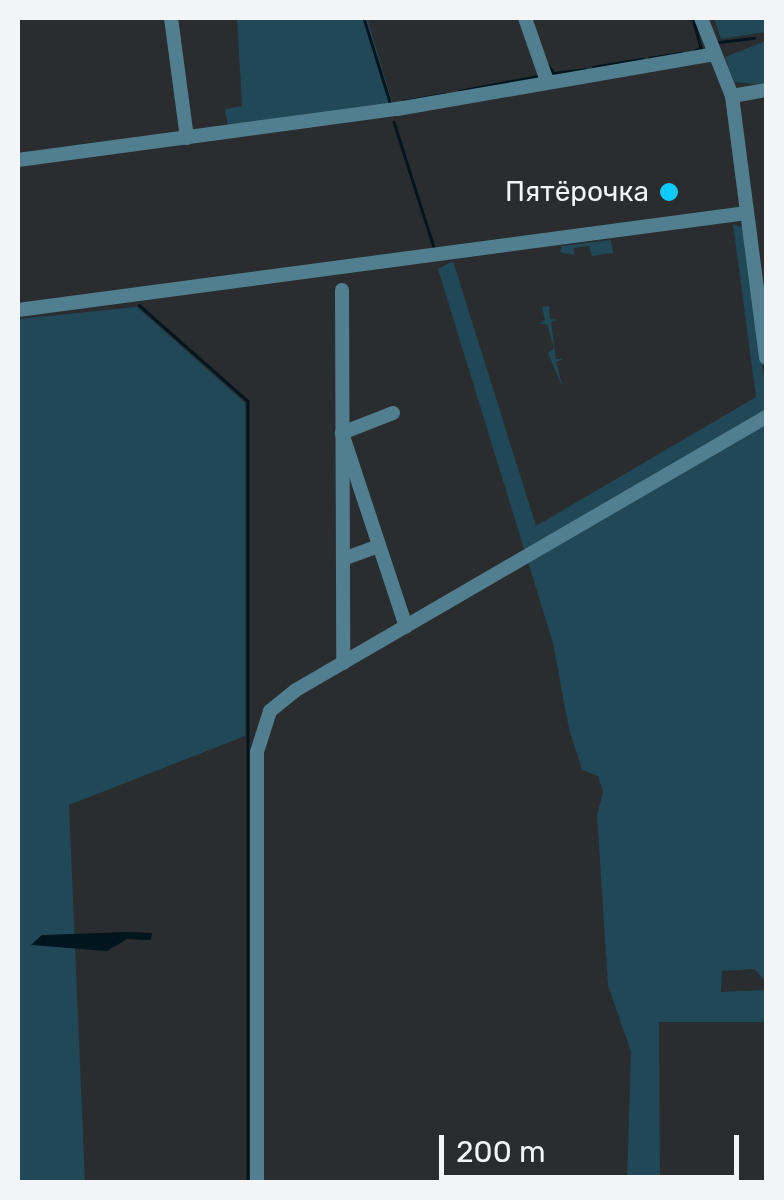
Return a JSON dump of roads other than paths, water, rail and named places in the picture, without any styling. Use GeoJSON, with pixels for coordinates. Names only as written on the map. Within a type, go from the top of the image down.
{"type":"FeatureCollection","features":[{"type":"Feature","properties":{"kind":"street"},"geometry":{"type":"LineString","coordinates":[[170,18],[188,138]]}},
{"type":"Feature","properties":{"kind":"street"},"geometry":{"type":"LineString","coordinates":[[525,18],[547,82]]}},
{"type":"Feature","properties":{"kind":"street"},"geometry":{"type":"LineString","coordinates":[[701,18],[711,55],[732,96],[766,358]]}},
{"type":"Feature","properties":{"kind":"street"},"geometry":{"type":"LineString","coordinates":[[18,160],[188,138],[711,55]]}},
{"type":"Feature","properties":{"kind":"street"},"geometry":{"type":"LineString","coordinates":[[732,96],[766,90]]}},
{"type":"Feature","properties":{"kind":"street"},"geometry":{"type":"LineString","coordinates":[[18,310],[747,213]]}},
{"type":"Feature","properties":{"kind":"street"},"geometry":{"type":"LineString","coordinates":[[342,290],[344,662]]}},
{"type":"Feature","properties":{"kind":"street"},"geometry":{"type":"LineString","coordinates":[[342,433],[394,413]]}},
{"type":"Feature","properties":{"kind":"street"},"geometry":{"type":"LineString","coordinates":[[257,1182],[260,728],[276,703],[766,417]]}},
{"type":"Feature","properties":{"kind":"street"},"geometry":{"type":"LineString","coordinates":[[342,433],[406,627]]}},
{"type":"Feature","properties":{"kind":"street"},"geometry":{"type":"LineString","coordinates":[[343,559],[380,546]]}},
{"type":"Feature","properties":{"kind":"waterway"},"geometry":{"type":"LineString","coordinates":[[364,18],[390,102]]}},
{"type":"Feature","properties":{"kind":"waterway"},"geometry":{"type":"LineString","coordinates":[[693,18],[701,48],[695,51]]}},
{"type":"Feature","properties":{"kind":"waterway"},"geometry":{"type":"LineString","coordinates":[[719,42],[754,38]]}},
{"type":"Feature","properties":{"kind":"waterway"},"geometry":{"type":"LineString","coordinates":[[649,58],[682,53]]}},
{"type":"Feature","properties":{"kind":"waterway"},"geometry":{"type":"LineString","coordinates":[[593,67],[642,59]]}},
{"type":"Feature","properties":{"kind":"waterway"},"geometry":{"type":"LineString","coordinates":[[548,65],[554,73],[585,69]]}},
{"type":"Feature","properties":{"kind":"waterway"},"geometry":{"type":"LineString","coordinates":[[459,91],[538,76]]}},
{"type":"Feature","properties":{"kind":"waterway"},"geometry":{"type":"LineString","coordinates":[[403,101],[445,94]]}},
{"type":"Feature","properties":{"kind":"waterway"},"geometry":{"type":"LineString","coordinates":[[394,122],[434,247]]}},
{"type":"Feature","properties":{"kind":"waterway"},"geometry":{"type":"LineString","coordinates":[[139,305],[248,401],[248,1182]]}},
{"type":"Feature","properties":{"kind":"place","name":"Пятёрочка"},"geometry":{"type":"Point","coordinates":[669,192]}}]}
